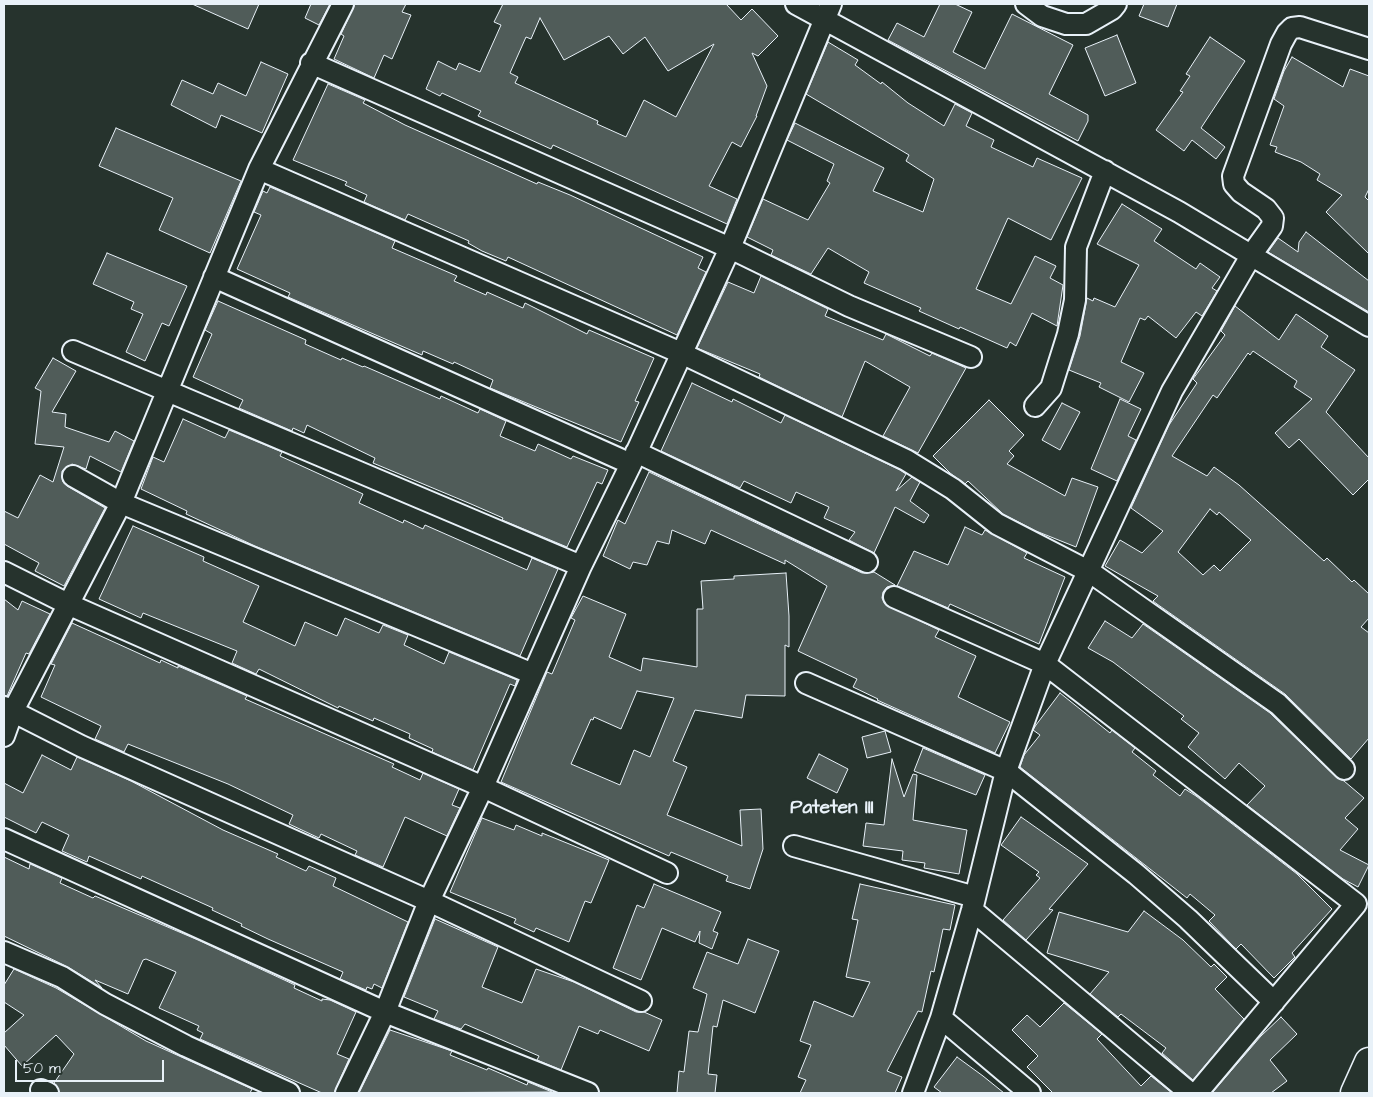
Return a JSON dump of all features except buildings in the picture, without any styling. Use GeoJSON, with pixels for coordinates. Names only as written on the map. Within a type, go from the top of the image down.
{"type":"FeatureCollection","features":[{"type":"Feature","properties":{"kind":"highway"},"geometry":{"type":"LineString","coordinates":[[1354,1093],[1369,1062]]}},
{"type":"Feature","properties":{"kind":"street"},"geometry":{"type":"LineString","coordinates":[[4,736],[9,709],[70,605],[121,502],[259,169],[311,63],[343,4]]}},
{"type":"Feature","properties":{"kind":"street"},"geometry":{"type":"LineString","coordinates":[[796,4],[828,11],[1252,254],[1369,326]]}},
{"type":"Feature","properties":{"kind":"street"},"geometry":{"type":"LineString","coordinates":[[1026,4],[1042,16],[1066,24],[1086,24],[1112,9],[1116,4]]}},
{"type":"Feature","properties":{"kind":"street"},"geometry":{"type":"LineString","coordinates":[[346,1093],[384,1012],[429,901],[483,787],[581,566],[634,458],[730,248],[828,11]]}},
{"type":"Feature","properties":{"kind":"street"},"geometry":{"type":"LineString","coordinates":[[913,1093],[941,1018],[973,904],[1006,771],[1045,664],[1090,572],[1172,391],[1252,254],[1272,226],[1273,218],[1266,209],[1240,192],[1234,184],[1233,176],[1281,44],[1292,28],[1300,27],[1369,48]]}},
{"type":"Feature","properties":{"kind":"street"},"geometry":{"type":"LineString","coordinates":[[311,63],[730,248],[849,306],[971,358]]}},
{"type":"Feature","properties":{"kind":"street"},"geometry":{"type":"LineString","coordinates":[[259,169],[681,353],[906,460],[953,489],[997,524],[1090,572],[1278,704],[1344,768]]}},
{"type":"Feature","properties":{"kind":"street"},"geometry":{"type":"LineString","coordinates":[[1035,406],[1051,388],[1068,334],[1075,300],[1076,247],[1106,171]]}},
{"type":"Feature","properties":{"kind":"street"},"geometry":{"type":"LineString","coordinates":[[214,277],[634,458],[867,562]]}},
{"type":"Feature","properties":{"kind":"street"},"geometry":{"type":"LineString","coordinates":[[73,351],[581,566]]}},
{"type":"Feature","properties":{"kind":"street"},"geometry":{"type":"LineString","coordinates":[[73,476],[121,502],[533,674]]}},
{"type":"Feature","properties":{"kind":"street"},"geometry":{"type":"LineString","coordinates":[[4,572],[70,605],[483,787],[667,873]]}},
{"type":"Feature","properties":{"kind":"street"},"geometry":{"type":"LineString","coordinates":[[894,597],[1045,664],[1356,904],[1197,1093]]}},
{"type":"Feature","properties":{"kind":"street"},"geometry":{"type":"LineString","coordinates":[[806,683],[1006,771],[1136,874],[1188,919],[1274,1002]]}},
{"type":"Feature","properties":{"kind":"street"},"geometry":{"type":"LineString","coordinates":[[9,709],[81,746],[429,901],[640,1001]]}},
{"type":"Feature","properties":{"kind":"street"},"geometry":{"type":"LineString","coordinates":[[4,839],[384,1012],[588,1093]]}},
{"type":"Feature","properties":{"kind":"street"},"geometry":{"type":"LineString","coordinates":[[794,846],[973,904],[1190,1093]]}},
{"type":"Feature","properties":{"kind":"street"},"geometry":{"type":"LineString","coordinates":[[4,952],[62,977],[105,1004],[186,1046],[289,1093]]}},
{"type":"Feature","properties":{"kind":"street"},"geometry":{"type":"LineString","coordinates":[[941,1018],[1030,1093]]}},
{"type":"Feature","properties":{"kind":"district","name":"Pateten III"},"geometry":{"type":"Point","coordinates":[832,809]}}]}
